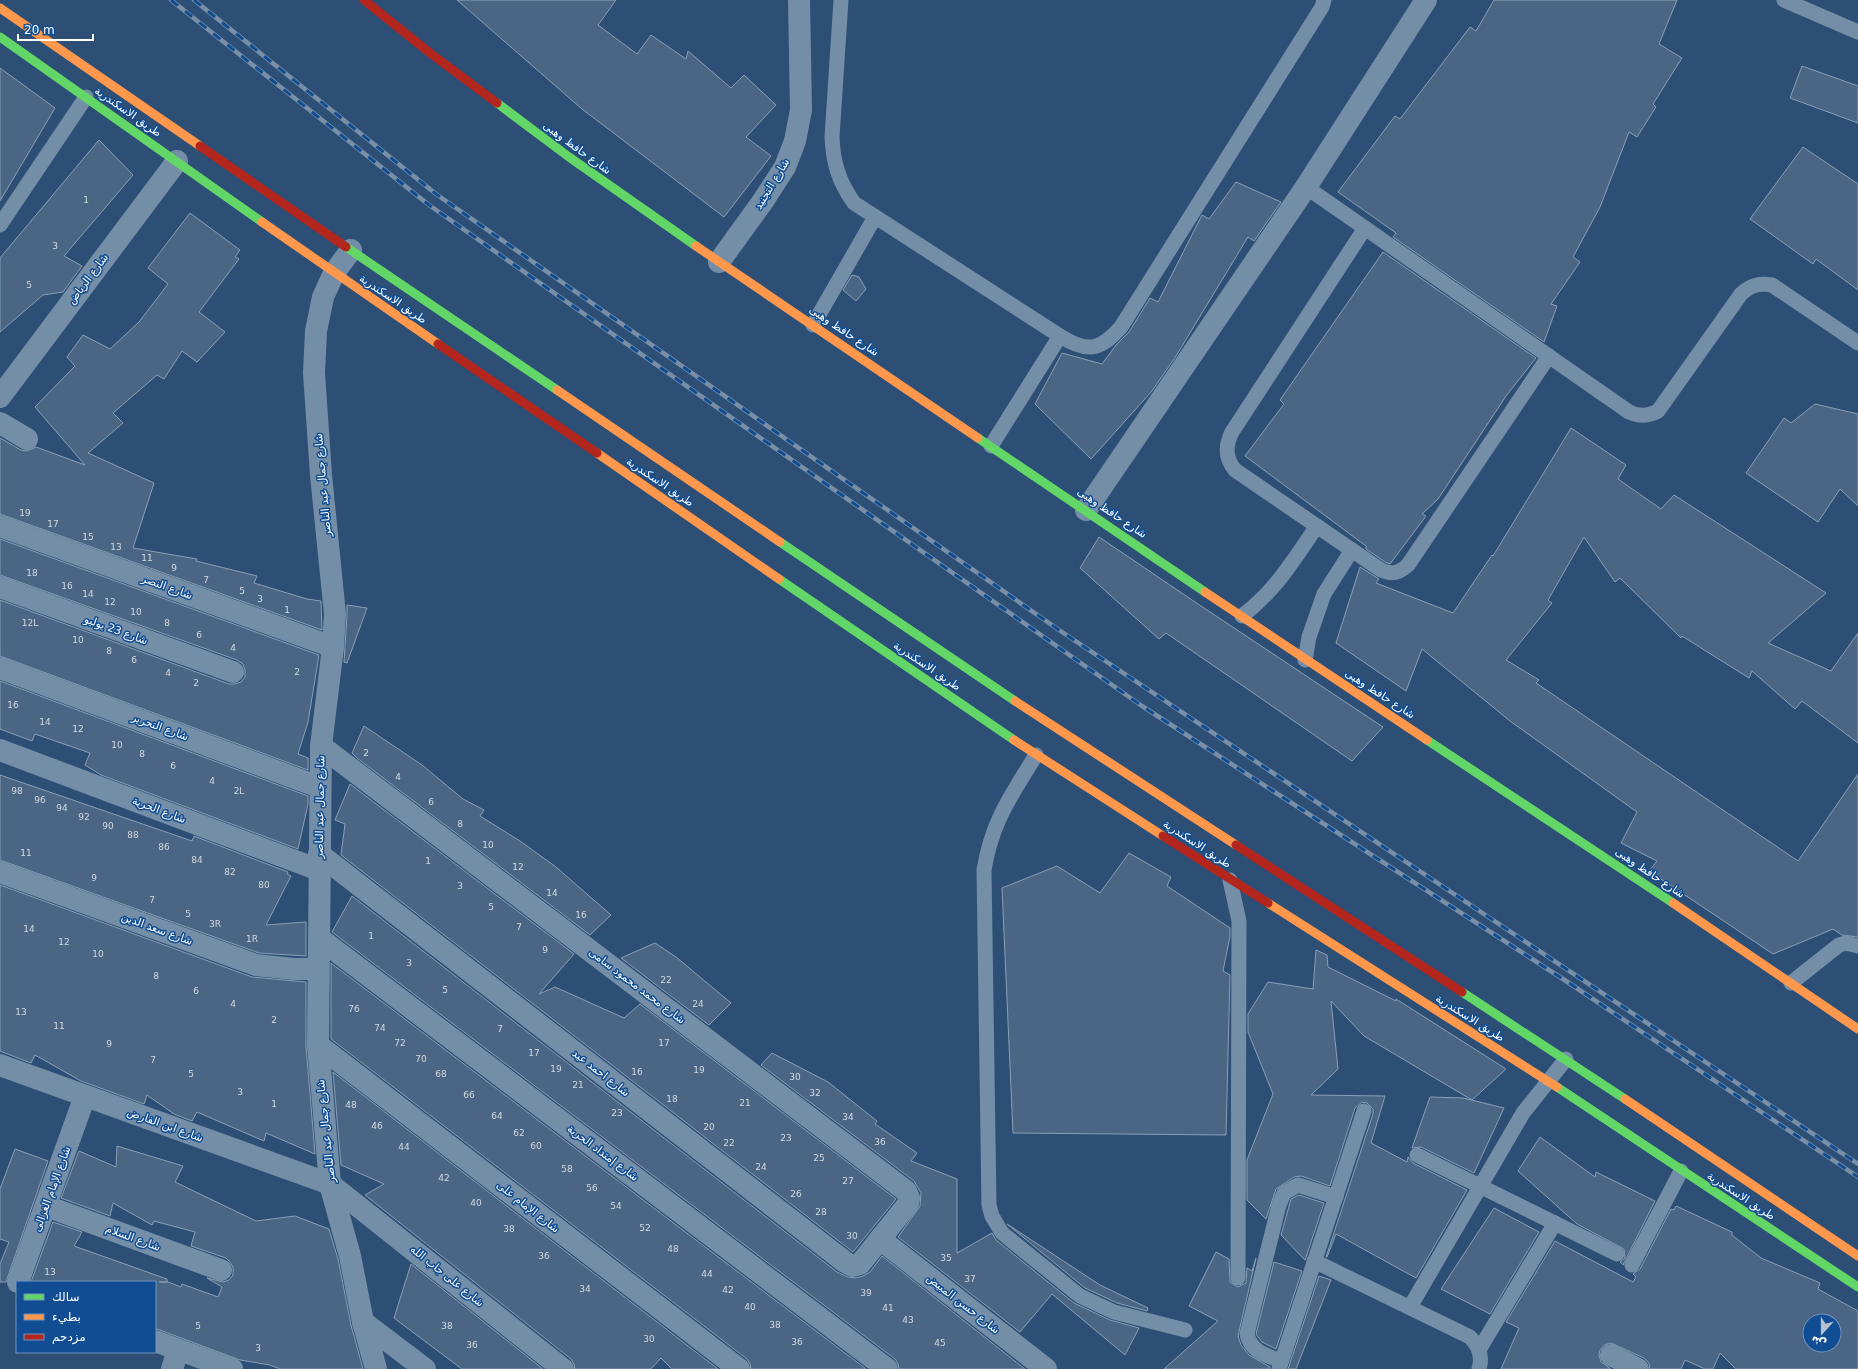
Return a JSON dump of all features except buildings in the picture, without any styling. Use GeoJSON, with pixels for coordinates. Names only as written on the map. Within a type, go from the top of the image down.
{"type":"FeatureCollection","features":[{"type":"Feature","properties":{"kind":"main road","name":"شارع حافظ وهبى"},"geometry":{"type":"LineString","coordinates":[[364,0],[430,53],[569,157],[719,262],[1305,660],[1596,851],[1858,1029]]}},
{"type":"Feature","properties":{"kind":"main road","name":"طريق الاسكندرية"},"geometry":{"type":"LineString","coordinates":[[0,8],[351,250],[1014,701],[1205,828],[1244,850],[1566,1059],[1858,1256]]}},
{"type":"Feature","properties":{"kind":"main road","name":"طريق الاسكندرية"},"geometry":{"type":"LineString","coordinates":[[0,37],[334,273],[1036,755],[1183,850],[1229,874],[1549,1082],[1858,1287]]}},
{"type":"Feature","properties":{"kind":"main road"},"geometry":{"type":"LineString","coordinates":[[1183,850],[1196,844]]}},
{"type":"Feature","properties":{"kind":"main road"},"geometry":{"type":"LineString","coordinates":[[1234,857],[1244,850]]}},
{"type":"Feature","properties":{"kind":"street","name":"شارع التجنيد"},"geometry":{"type":"LineString","coordinates":[[719,262],[764,201],[785,167],[795,141],[802,110],[799,0]]}},
{"type":"Feature","properties":{"kind":"street"},"geometry":{"type":"LineString","coordinates":[[1086,510],[1306,187],[1426,0]]}},
{"type":"Feature","properties":{"kind":"street","name":"شارع الرياض"},"geometry":{"type":"LineString","coordinates":[[0,397],[177,161]]}},
{"type":"Feature","properties":{"kind":"street","name":"شارع جمال عبد الناصر"},"geometry":{"type":"LineString","coordinates":[[351,250],[334,273],[323,296],[316,331],[314,373],[321,475],[335,614],[333,647],[321,746],[319,787],[318,1045],[330,1184],[350,1256],[363,1322],[376,1369]]}},
{"type":"Feature","properties":{"kind":"street"},"geometry":{"type":"LineString","coordinates":[[0,423],[27,439]]}},
{"type":"Feature","properties":{"kind":"street","name":"شارع النصر"},"geometry":{"type":"LineString","coordinates":[[0,526],[333,647]]}},
{"type":"Feature","properties":{"kind":"street","name":"شارع 23 يوليو"},"geometry":{"type":"LineString","coordinates":[[0,587],[232,672]]}},
{"type":"Feature","properties":{"kind":"street","name":"شارع التحرير"},"geometry":{"type":"LineString","coordinates":[[0,668],[319,787]]}},
{"type":"Feature","properties":{"kind":"street","name":"شارع محمد محمود سامى"},"geometry":{"type":"LineString","coordinates":[[321,746],[906,1191],[909,1198],[908,1204],[880,1239]]}},
{"type":"Feature","properties":{"kind":"street","name":"شارع الحرية"},"geometry":{"type":"LineString","coordinates":[[0,750],[319,862]]}},
{"type":"Feature","properties":{"kind":"street","name":"شارع احمد عيد"},"geometry":{"type":"LineString","coordinates":[[319,862],[845,1262],[853,1266],[860,1264],[880,1239]]}},
{"type":"Feature","properties":{"kind":"street","name":"شارع سعد الدين"},"geometry":{"type":"LineString","coordinates":[[0,872],[256,965],[294,969],[318,969]]}},
{"type":"Feature","properties":{"kind":"street","name":"شارع إمتداد الحرية"},"geometry":{"type":"LineString","coordinates":[[318,938],[887,1369]]}},
{"type":"Feature","properties":{"kind":"street","name":"شارع الإمام على"},"geometry":{"type":"LineString","coordinates":[[318,1045],[739,1369]]}},
{"type":"Feature","properties":{"kind":"street","name":"شارع ابن الفارض"},"geometry":{"type":"LineString","coordinates":[[0,1065],[330,1184]]}},
{"type":"Feature","properties":{"kind":"street","name":"شارع الإمام الغزالى"},"geometry":{"type":"LineString","coordinates":[[14,1285],[46,1206],[86,1096]]}},
{"type":"Feature","properties":{"kind":"street","name":"شارع على جاب الله"},"geometry":{"type":"LineString","coordinates":[[330,1184],[563,1369]]}},
{"type":"Feature","properties":{"kind":"street","name":"شارع السلام"},"geometry":{"type":"LineString","coordinates":[[46,1206],[221,1270]]}},
{"type":"Feature","properties":{"kind":"street","name":"شارع حسن المبيض"},"geometry":{"type":"LineString","coordinates":[[880,1239],[1046,1369]]}},
{"type":"Feature","properties":{"kind":"street"},"geometry":{"type":"LineString","coordinates":[[363,1322],[425,1369]]}},
{"type":"Feature","properties":{"kind":"street"},"geometry":{"type":"LineString","coordinates":[[156,1342],[175,1360],[232,1369]]}},
{"type":"Feature","properties":{"kind":"street"},"geometry":{"type":"LineString","coordinates":[[1611,1355],[1638,1369]]}},
{"type":"Feature","properties":{"kind":"lane"},"geometry":{"type":"LineString","coordinates":[[841,0],[832,137],[833,156],[837,173],[844,189],[854,203],[1075,346],[1093,348],[1109,341],[1121,327],[1322,7],[1324,0]]}},
{"type":"Feature","properties":{"kind":"lane"},"geometry":{"type":"LineString","coordinates":[[1784,0],[1858,32]]}},
{"type":"Feature","properties":{"kind":"lane"},"geometry":{"type":"LineString","coordinates":[[0,225],[86,97]]}},
{"type":"Feature","properties":{"kind":"lane"},"geometry":{"type":"LineString","coordinates":[[1306,187],[1629,412],[1644,416],[1658,411],[1741,294],[1754,285],[1772,285],[1858,343]]}},
{"type":"Feature","properties":{"kind":"lane"},"geometry":{"type":"LineString","coordinates":[[813,325],[875,216]]}},
{"type":"Feature","properties":{"kind":"lane"},"geometry":{"type":"LineString","coordinates":[[1365,228],[1228,441],[1226,450],[1228,458],[1235,470],[1352,550],[1389,573],[1396,573],[1408,565],[1549,356]]}},
{"type":"Feature","properties":{"kind":"lane"},"geometry":{"type":"LineString","coordinates":[[991,446],[1060,336]]}},
{"type":"Feature","properties":{"kind":"lane"},"geometry":{"type":"LineString","coordinates":[[1242,616],[1275,587],[1317,526]]}},
{"type":"Feature","properties":{"kind":"lane"},"geometry":{"type":"LineString","coordinates":[[1305,660],[1309,637],[1324,594],[1352,550]]}},
{"type":"Feature","properties":{"kind":"lane"},"geometry":{"type":"LineString","coordinates":[[1036,755],[1001,811],[987,849],[984,870],[989,1197],[992,1216],[1002,1233],[1080,1296],[1114,1312],[1185,1330]]}},
{"type":"Feature","properties":{"kind":"lane"},"geometry":{"type":"LineString","coordinates":[[1229,874],[1239,921],[1238,1278]]}},
{"type":"Feature","properties":{"kind":"lane"},"geometry":{"type":"LineString","coordinates":[[1791,983],[1839,946],[1846,943],[1858,946]]}},
{"type":"Feature","properties":{"kind":"lane"},"geometry":{"type":"LineString","coordinates":[[1410,1307],[1523,1113],[1566,1059]]}},
{"type":"Feature","properties":{"kind":"lane"},"geometry":{"type":"LineString","coordinates":[[1336,1197],[1298,1185],[1284,1193],[1279,1205],[1247,1334],[1248,1341],[1253,1348],[1280,1365],[1336,1197],[1364,1111]]}},
{"type":"Feature","properties":{"kind":"lane"},"geometry":{"type":"LineString","coordinates":[[1416,1155],[1617,1254]]}},
{"type":"Feature","properties":{"kind":"lane"},"geometry":{"type":"LineString","coordinates":[[1632,1265],[1681,1171]]}},
{"type":"Feature","properties":{"kind":"lane"},"geometry":{"type":"LineString","coordinates":[[1479,1350],[1555,1223]]}},
{"type":"Feature","properties":{"kind":"lane"},"geometry":{"type":"LineString","coordinates":[[1314,1261],[1463,1332],[1476,1342],[1481,1358],[1479,1369]]}},
{"type":"Feature","properties":{"kind":"railway"},"geometry":{"type":"LineString","coordinates":[[171,0],[429,205],[1142,706],[1566,981],[1858,1177]]}},
{"type":"Feature","properties":{"kind":"railway"},"geometry":{"type":"LineString","coordinates":[[194,0],[436,194],[1059,630],[1858,1164]]}},
{"type":"Feature","properties":{"kind":"traffic: fast"},"geometry":{"type":"LineString","coordinates":[[0,37],[262,222]]}},
{"type":"Feature","properties":{"kind":"traffic: fast"},"geometry":{"type":"LineString","coordinates":[[497,103],[569,157],[696,246]]}},
{"type":"Feature","properties":{"kind":"traffic: fast"},"geometry":{"type":"LineString","coordinates":[[346,247],[557,390]]}},
{"type":"Feature","properties":{"kind":"traffic: fast"},"geometry":{"type":"LineString","coordinates":[[978,438],[1205,592]]}},
{"type":"Feature","properties":{"kind":"traffic: fast"},"geometry":{"type":"LineString","coordinates":[[780,542],[1015,701]]}},
{"type":"Feature","properties":{"kind":"traffic: fast"},"geometry":{"type":"LineString","coordinates":[[779,579],[1014,740]]}},
{"type":"Feature","properties":{"kind":"traffic: fast"},"geometry":{"type":"LineString","coordinates":[[1427,740],[1673,903]]}},
{"type":"Feature","properties":{"kind":"traffic: fast"},"geometry":{"type":"LineString","coordinates":[[1462,992],[1625,1099]]}},
{"type":"Feature","properties":{"kind":"traffic: fast"},"geometry":{"type":"LineString","coordinates":[[1557,1087],[1858,1287]]}},
{"type":"Feature","properties":{"kind":"traffic: slow"},"geometry":{"type":"LineString","coordinates":[[0,8],[200,146]]}},
{"type":"Feature","properties":{"kind":"traffic: slow"},"geometry":{"type":"LineString","coordinates":[[262,222],[438,344]]}},
{"type":"Feature","properties":{"kind":"traffic: slow"},"geometry":{"type":"LineString","coordinates":[[696,246],[978,438]]}},
{"type":"Feature","properties":{"kind":"traffic: slow"},"geometry":{"type":"LineString","coordinates":[[557,390],[780,542]]}},
{"type":"Feature","properties":{"kind":"traffic: slow"},"geometry":{"type":"LineString","coordinates":[[597,453],[779,579]]}},
{"type":"Feature","properties":{"kind":"traffic: slow"},"geometry":{"type":"LineString","coordinates":[[1205,592],[1427,740]]}},
{"type":"Feature","properties":{"kind":"traffic: slow"},"geometry":{"type":"LineString","coordinates":[[1015,701],[1236,845]]}},
{"type":"Feature","properties":{"kind":"traffic: slow"},"geometry":{"type":"LineString","coordinates":[[1014,740],[1163,836]]}},
{"type":"Feature","properties":{"kind":"traffic: slow"},"geometry":{"type":"LineString","coordinates":[[1268,903],[1557,1087]]}},
{"type":"Feature","properties":{"kind":"traffic: slow"},"geometry":{"type":"LineString","coordinates":[[1673,903],[1858,1029]]}},
{"type":"Feature","properties":{"kind":"traffic: slow"},"geometry":{"type":"LineString","coordinates":[[1625,1099],[1858,1256]]}},
{"type":"Feature","properties":{"kind":"traffic: jam"},"geometry":{"type":"LineString","coordinates":[[364,0],[430,53],[497,103]]}},
{"type":"Feature","properties":{"kind":"traffic: jam"},"geometry":{"type":"LineString","coordinates":[[200,146],[346,247]]}},
{"type":"Feature","properties":{"kind":"traffic: jam"},"geometry":{"type":"LineString","coordinates":[[438,344],[597,453]]}},
{"type":"Feature","properties":{"kind":"traffic: jam"},"geometry":{"type":"LineString","coordinates":[[1163,836],[1268,903]]}},
{"type":"Feature","properties":{"kind":"traffic: jam"},"geometry":{"type":"LineString","coordinates":[[1236,845],[1462,992]]}}]}
